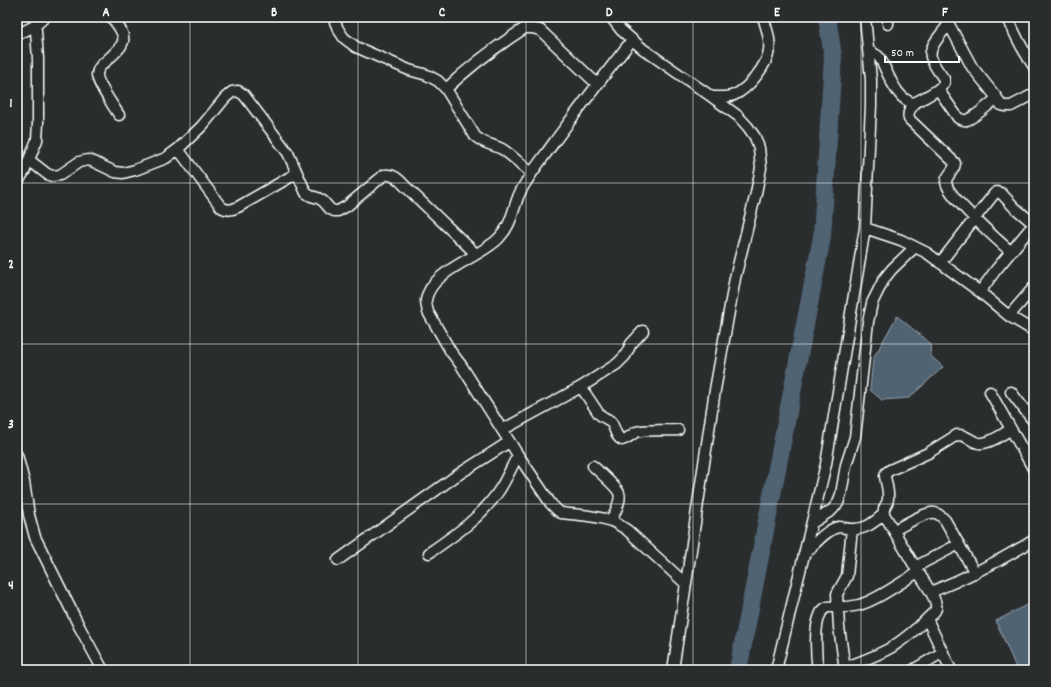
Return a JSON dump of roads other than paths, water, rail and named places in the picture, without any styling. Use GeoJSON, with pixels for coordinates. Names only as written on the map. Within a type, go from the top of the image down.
{"type":"FeatureCollection","features":[{"type":"Feature","properties":{"kind":"street"},"geometry":{"type":"LineString","coordinates":[[17,35],[36,21],[45,17]]}},
{"type":"Feature","properties":{"kind":"street"},"geometry":{"type":"LineString","coordinates":[[111,17],[120,27],[123,34],[123,41],[118,50],[101,66],[97,72],[97,76],[119,115]]}},
{"type":"Feature","properties":{"kind":"street"},"geometry":{"type":"LineString","coordinates":[[333,17],[344,38],[356,47],[409,70],[427,75],[438,81],[446,89],[475,136],[480,141],[504,150],[532,173]]}},
{"type":"Feature","properties":{"kind":"street"},"geometry":{"type":"LineString","coordinates":[[611,17],[621,30],[643,49],[738,116],[748,126],[755,137],[759,148],[761,168],[735,278],[716,382],[673,670]]}},
{"type":"Feature","properties":{"kind":"street"},"geometry":{"type":"LineString","coordinates":[[712,97],[732,96],[745,88],[760,71],[767,59],[769,49],[769,38],[763,17]]}},
{"type":"Feature","properties":{"kind":"street"},"geometry":{"type":"LineString","coordinates":[[776,670],[826,464],[865,228],[872,106],[865,17]]}},
{"type":"Feature","properties":{"kind":"street"},"geometry":{"type":"LineString","coordinates":[[1008,17],[1018,40],[1034,67]]}},
{"type":"Feature","properties":{"kind":"street"},"geometry":{"type":"LineString","coordinates":[[947,20],[930,52],[930,56],[944,79],[944,82],[938,89],[915,103],[908,116],[909,119],[955,163],[954,169],[947,177],[946,182],[951,194],[975,219],[1011,252]]}},
{"type":"Feature","properties":{"kind":"street"},"geometry":{"type":"LineString","coordinates":[[947,20],[972,67],[1002,106],[1008,106],[1034,94]]}},
{"type":"Feature","properties":{"kind":"street"},"geometry":{"type":"LineString","coordinates":[[17,183],[24,172],[37,140],[38,59],[36,21]]}},
{"type":"Feature","properties":{"kind":"street"},"geometry":{"type":"LineString","coordinates":[[446,89],[473,64],[525,28],[540,30],[597,84]]}},
{"type":"Feature","properties":{"kind":"street"},"geometry":{"type":"LineString","coordinates":[[632,40],[597,84],[522,188],[517,199],[511,221],[505,232],[498,240],[485,250],[476,254],[440,277],[433,284],[426,299],[426,305],[428,312],[450,352],[461,365],[518,456],[551,504],[561,513],[594,517],[611,521],[627,530],[686,584]]}},
{"type":"Feature","properties":{"kind":"street"},"geometry":{"type":"LineString","coordinates":[[868,50],[878,56],[881,60],[895,88],[907,100],[911,103],[915,103]]}},
{"type":"Feature","properties":{"kind":"street"},"geometry":{"type":"LineString","coordinates":[[938,89],[958,118],[962,120],[966,120],[973,116],[997,98]]}},
{"type":"Feature","properties":{"kind":"street"},"geometry":{"type":"LineString","coordinates":[[29,160],[47,174],[52,176],[60,175],[79,162],[88,160],[115,172],[123,173],[135,170],[166,158],[178,149],[202,126],[225,98],[232,92],[238,91],[244,95],[282,144],[288,153],[306,193],[323,201],[330,209],[338,211],[347,206],[384,175],[389,174],[395,177],[406,187],[476,254]]}},
{"type":"Feature","properties":{"kind":"street"},"geometry":{"type":"LineString","coordinates":[[178,149],[221,207],[226,210],[238,207],[297,173]]}},
{"type":"Feature","properties":{"kind":"street"},"geometry":{"type":"LineString","coordinates":[[940,263],[990,198],[997,192],[1001,193],[1034,225],[995,271],[980,292]]}},
{"type":"Feature","properties":{"kind":"street"},"geometry":{"type":"LineString","coordinates":[[865,228],[902,240],[927,253],[980,292],[1009,316],[1034,332]]}},
{"type":"Feature","properties":{"kind":"street"},"geometry":{"type":"LineString","coordinates":[[812,523],[832,510],[838,503],[841,494],[846,465],[855,437],[868,322],[872,304],[884,279],[892,269],[915,247]]}},
{"type":"Feature","properties":{"kind":"street"},"geometry":{"type":"LineString","coordinates":[[1009,316],[1034,287]]}},
{"type":"Feature","properties":{"kind":"street"},"geometry":{"type":"LineString","coordinates":[[502,430],[581,387],[617,364],[623,359],[631,344],[643,331]]}},
{"type":"Feature","properties":{"kind":"street"},"geometry":{"type":"LineString","coordinates":[[581,387],[599,414],[610,421],[618,438],[622,440],[636,432],[678,430]]}},
{"type":"Feature","properties":{"kind":"street"},"geometry":{"type":"LineString","coordinates":[[990,392],[1034,470]]}},
{"type":"Feature","properties":{"kind":"street"},"geometry":{"type":"LineString","coordinates":[[1010,392],[1034,422]]}},
{"type":"Feature","properties":{"kind":"street"},"geometry":{"type":"LineString","coordinates":[[852,529],[847,576],[837,594],[843,669],[893,646],[909,635],[935,611],[937,607],[931,592],[884,514],[883,510],[888,499],[885,476],[888,471],[928,453],[957,435],[961,435],[978,443],[984,443],[1011,429]]}},
{"type":"Feature","properties":{"kind":"street"},"geometry":{"type":"LineString","coordinates":[[338,560],[456,476],[509,442]]}},
{"type":"Feature","properties":{"kind":"street"},"geometry":{"type":"LineString","coordinates":[[17,455],[35,537],[80,628],[103,670]]}},
{"type":"Feature","properties":{"kind":"street"},"geometry":{"type":"LineString","coordinates":[[429,554],[458,534],[491,501],[518,456]]}},
{"type":"Feature","properties":{"kind":"street"},"geometry":{"type":"LineString","coordinates":[[593,466],[616,488],[619,493],[619,502],[611,521]]}},
{"type":"Feature","properties":{"kind":"street"},"geometry":{"type":"LineString","coordinates":[[894,530],[926,514],[933,513],[940,515],[945,520],[975,573]]}},
{"type":"Feature","properties":{"kind":"street"},"geometry":{"type":"LineString","coordinates":[[803,556],[824,535],[832,530],[840,527],[852,529],[868,527],[884,514]]}},
{"type":"Feature","properties":{"kind":"street"},"geometry":{"type":"LineString","coordinates":[[931,592],[975,573],[1012,554],[1034,540]]}},
{"type":"Feature","properties":{"kind":"street"},"geometry":{"type":"LineString","coordinates":[[818,670],[816,660],[816,631],[820,615],[823,610],[828,607],[859,605],[874,598],[959,544]]}},
{"type":"Feature","properties":{"kind":"street"},"geometry":{"type":"LineString","coordinates":[[927,619],[951,670]]}},
{"type":"Feature","properties":{"kind":"street"},"geometry":{"type":"LineString","coordinates":[[913,670],[943,652]]}},
{"type":"Feature","properties":{"kind":"water"},"geometry":{"type":"Polygon","coordinates":[[[897,316],[930,343],[931,356],[943,367],[909,398],[882,400],[870,390],[873,359],[897,316]]]}},
{"type":"Feature","properties":{"kind":"water"},"geometry":{"type":"Polygon","coordinates":[[[1034,601],[1034,670],[1017,670],[996,621],[1034,601]]]}},
{"type":"Feature","properties":{"kind":"waterway"},"geometry":{"type":"LineString","coordinates":[[738,670],[822,237],[833,57],[827,17]]}}]}
